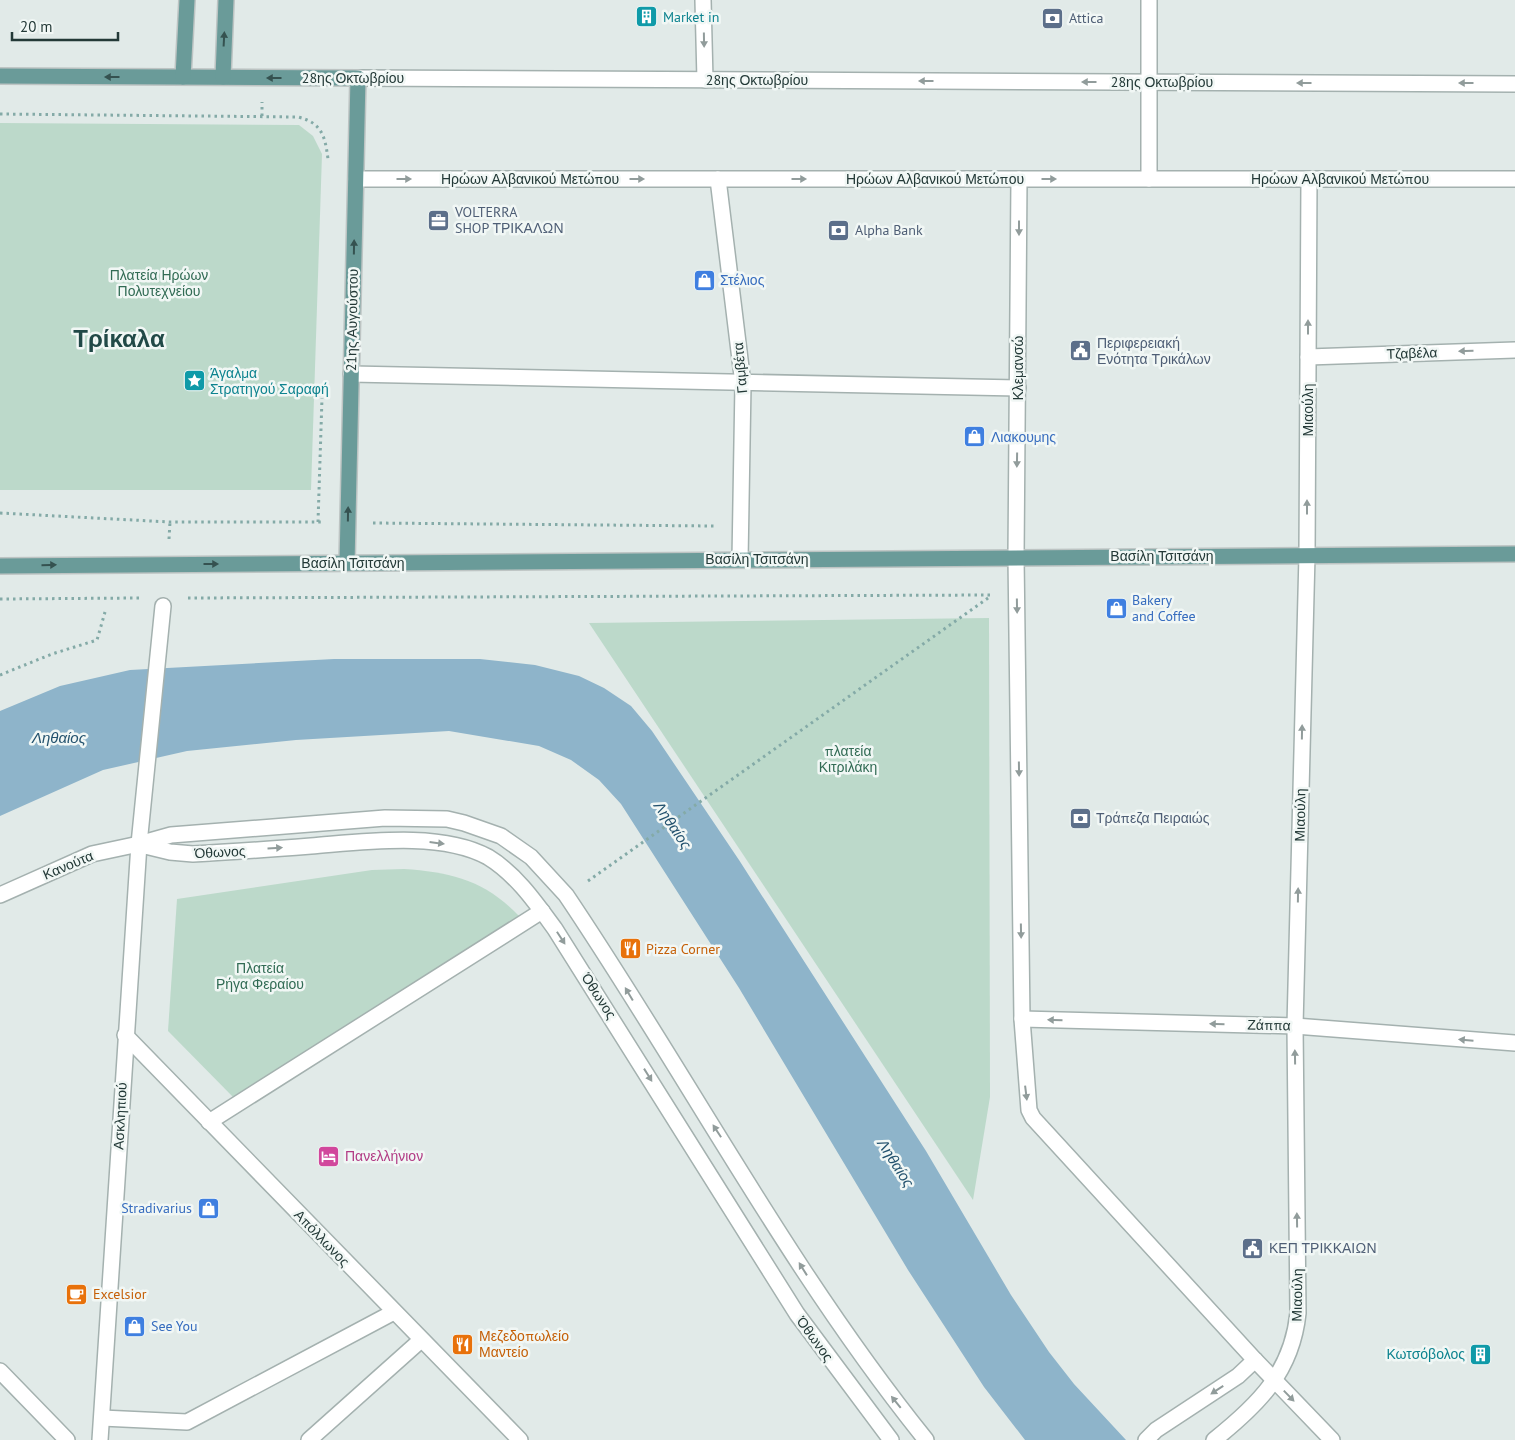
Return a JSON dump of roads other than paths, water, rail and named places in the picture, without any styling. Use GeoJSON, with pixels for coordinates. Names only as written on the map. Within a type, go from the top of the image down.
{"type":"FeatureCollection","features":[{"type":"Feature","properties":{"kind":"main road"},"geometry":{"type":"LineString","coordinates":[[183,77],[187,0]]}},
{"type":"Feature","properties":{"kind":"main road"},"geometry":{"type":"LineString","coordinates":[[223,77],[226,0]]}},
{"type":"Feature","properties":{"kind":"main road","name":"28ης Οκτωβρίου"},"geometry":{"type":"LineString","coordinates":[[0,76],[358,78]]}},
{"type":"Feature","properties":{"kind":"main road","name":"21ης Αυγούστου"},"geometry":{"type":"LineString","coordinates":[[347,563],[358,78]]}},
{"type":"Feature","properties":{"kind":"main road","name":"Βασίλη Τσιτσάνη"},"geometry":{"type":"LineString","coordinates":[[0,566],[1515,554]]}},
{"type":"Feature","properties":{"kind":"street"},"geometry":{"type":"LineString","coordinates":[[703,0],[705,80]]}},
{"type":"Feature","properties":{"kind":"street"},"geometry":{"type":"LineString","coordinates":[[1149,0],[1149,179]]}},
{"type":"Feature","properties":{"kind":"street","name":"28ης Οκτωβρίου"},"geometry":{"type":"LineString","coordinates":[[358,78],[1515,84]]}},
{"type":"Feature","properties":{"kind":"street","name":"Γαμβέτα"},"geometry":{"type":"LineString","coordinates":[[718,178],[743,384],[740,560]]}},
{"type":"Feature","properties":{"kind":"street","name":"Ηρώων Αλβανικού Μετώπου"},"geometry":{"type":"LineString","coordinates":[[356,179],[1515,179]]}},
{"type":"Feature","properties":{"kind":"street","name":"Κλεμανσώ"},"geometry":{"type":"LineString","coordinates":[[1019,179],[1016,557],[1022,1019],[1026,1095],[1032,1118],[1255,1360],[1332,1440]]}},
{"type":"Feature","properties":{"kind":"street","name":"Μιαούλη"},"geometry":{"type":"LineString","coordinates":[[1214,1440],[1260,1399],[1274,1380],[1291,1352],[1298,1314],[1295,1026],[1306,555],[1309,179]]}},
{"type":"Feature","properties":{"kind":"street","name":"Τζαβέλα"},"geometry":{"type":"LineString","coordinates":[[1308,356],[1515,350]]}},
{"type":"Feature","properties":{"kind":"street"},"geometry":{"type":"LineString","coordinates":[[351,374],[743,384],[1018,388]]}},
{"type":"Feature","properties":{"kind":"street","name":"Ασκληπιού"},"geometry":{"type":"LineString","coordinates":[[100,1440],[125,1036],[144,792],[163,606]]}},
{"type":"Feature","properties":{"kind":"street","name":"Κανούτα"},"geometry":{"type":"LineString","coordinates":[[0,895],[92,854],[140,844],[170,835],[206,831],[384,818],[447,819],[481,829],[515,844],[546,872],[566,895],[837,1321],[888,1393],[926,1440]]}},
{"type":"Feature","properties":{"kind":"street","name":"Όθωνος"},"geometry":{"type":"LineString","coordinates":[[140,844],[170,852],[193,854],[408,841],[451,846],[476,852],[498,865],[520,884],[542,911],[615,1021],[797,1314],[891,1440]]}},
{"type":"Feature","properties":{"kind":"street"},"geometry":{"type":"LineString","coordinates":[[209,1122],[542,911]]}},
{"type":"Feature","properties":{"kind":"street","name":"Ζάππα"},"geometry":{"type":"LineString","coordinates":[[1022,1019],[1295,1026],[1515,1044]]}},
{"type":"Feature","properties":{"kind":"street","name":"Απόλλωνος"},"geometry":{"type":"LineString","coordinates":[[125,1036],[520,1440]]}},
{"type":"Feature","properties":{"kind":"street"},"geometry":{"type":"LineString","coordinates":[[102,1418],[187,1422],[394,1312]]}},
{"type":"Feature","properties":{"kind":"street"},"geometry":{"type":"LineString","coordinates":[[309,1440],[421,1340]]}},
{"type":"Feature","properties":{"kind":"street"},"geometry":{"type":"LineString","coordinates":[[1151,1435],[1238,1376],[1255,1360]]}},
{"type":"Feature","properties":{"kind":"street"},"geometry":{"type":"LineString","coordinates":[[0,1371],[67,1440]]}},
{"type":"Feature","properties":{"kind":"water","name":"Ληθαίος"},"geometry":{"type":"Polygon","coordinates":[[[334,659],[480,659],[535,665],[579,676],[604,688],[631,706],[652,731],[739,860],[926,1151],[1011,1295],[1049,1352],[1074,1384],[1126,1440],[1025,1440],[984,1387],[908,1270],[739,988],[621,804],[599,780],[571,760],[539,746],[449,731],[296,740],[187,751],[103,770],[0,816],[0,711],[60,686],[130,670],[334,659]]]}},
{"type":"Feature","properties":{"kind":"place","name":"Market in"},"geometry":{"type":"Point","coordinates":[647,17]}},
{"type":"Feature","properties":{"kind":"place","name":"Attica"},"geometry":{"type":"Point","coordinates":[1053,18]}},
{"type":"Feature","properties":{"kind":"place","name":"VOLTERRA SHOP ΤΡΙΚΑΛΩΝ"},"geometry":{"type":"Point","coordinates":[439,220]}},
{"type":"Feature","properties":{"kind":"place","name":"Alpha Bank"},"geometry":{"type":"Point","coordinates":[839,230]}},
{"type":"Feature","properties":{"kind":"place","name":"Στέλιος"},"geometry":{"type":"Point","coordinates":[704,280]}},
{"type":"Feature","properties":{"kind":"place","name":"Περιφερειακή Ενότητα Τρικάλων"},"geometry":{"type":"Point","coordinates":[1081,351]}},
{"type":"Feature","properties":{"kind":"place","name":"Άγαλμα Στρατηγού Σαραφή"},"geometry":{"type":"Point","coordinates":[194,381]}},
{"type":"Feature","properties":{"kind":"place","name":"Λιακουμης"},"geometry":{"type":"Point","coordinates":[975,437]}},
{"type":"Feature","properties":{"kind":"place","name":"Bakery and Coffee"},"geometry":{"type":"Point","coordinates":[1116,608]}},
{"type":"Feature","properties":{"kind":"place","name":"Τράπεζα Πειραιώς"},"geometry":{"type":"Point","coordinates":[1080,818]}},
{"type":"Feature","properties":{"kind":"place","name":"Pizza Corner"},"geometry":{"type":"Point","coordinates":[630,949]}},
{"type":"Feature","properties":{"kind":"place","name":"Πανελλήνιον"},"geometry":{"type":"Point","coordinates":[329,1156]}},
{"type":"Feature","properties":{"kind":"place","name":"Stradivarius"},"geometry":{"type":"Point","coordinates":[208,1208]}},
{"type":"Feature","properties":{"kind":"place","name":"ΚΕΠ ΤΡΙΚΚΑΙΩΝ"},"geometry":{"type":"Point","coordinates":[1253,1248]}},
{"type":"Feature","properties":{"kind":"place","name":"Excelsior"},"geometry":{"type":"Point","coordinates":[77,1294]}},
{"type":"Feature","properties":{"kind":"place","name":"See You"},"geometry":{"type":"Point","coordinates":[135,1326]}},
{"type":"Feature","properties":{"kind":"place","name":"Μεζεδοπωλείο Μαντείο"},"geometry":{"type":"Point","coordinates":[463,1344]}},
{"type":"Feature","properties":{"kind":"place","name":"Κωτσόβολος"},"geometry":{"type":"Point","coordinates":[1481,1354]}},
{"type":"Feature","properties":{"kind":"district","name":"Τρίκαλα"},"geometry":{"type":"Point","coordinates":[119,338]}},
{"type":"Feature","properties":{"kind":"park label","name":"Πλατεία Ηρώων Πολυτεχνείου"},"geometry":{"type":"Point","coordinates":[159,284]}},
{"type":"Feature","properties":{"kind":"park label","name":"πλατεία Κιτριλάκη"},"geometry":{"type":"Point","coordinates":[848,760]}},
{"type":"Feature","properties":{"kind":"park label","name":"Πλατεία Ρήγα Φεραίου"},"geometry":{"type":"Point","coordinates":[260,976]}}]}
